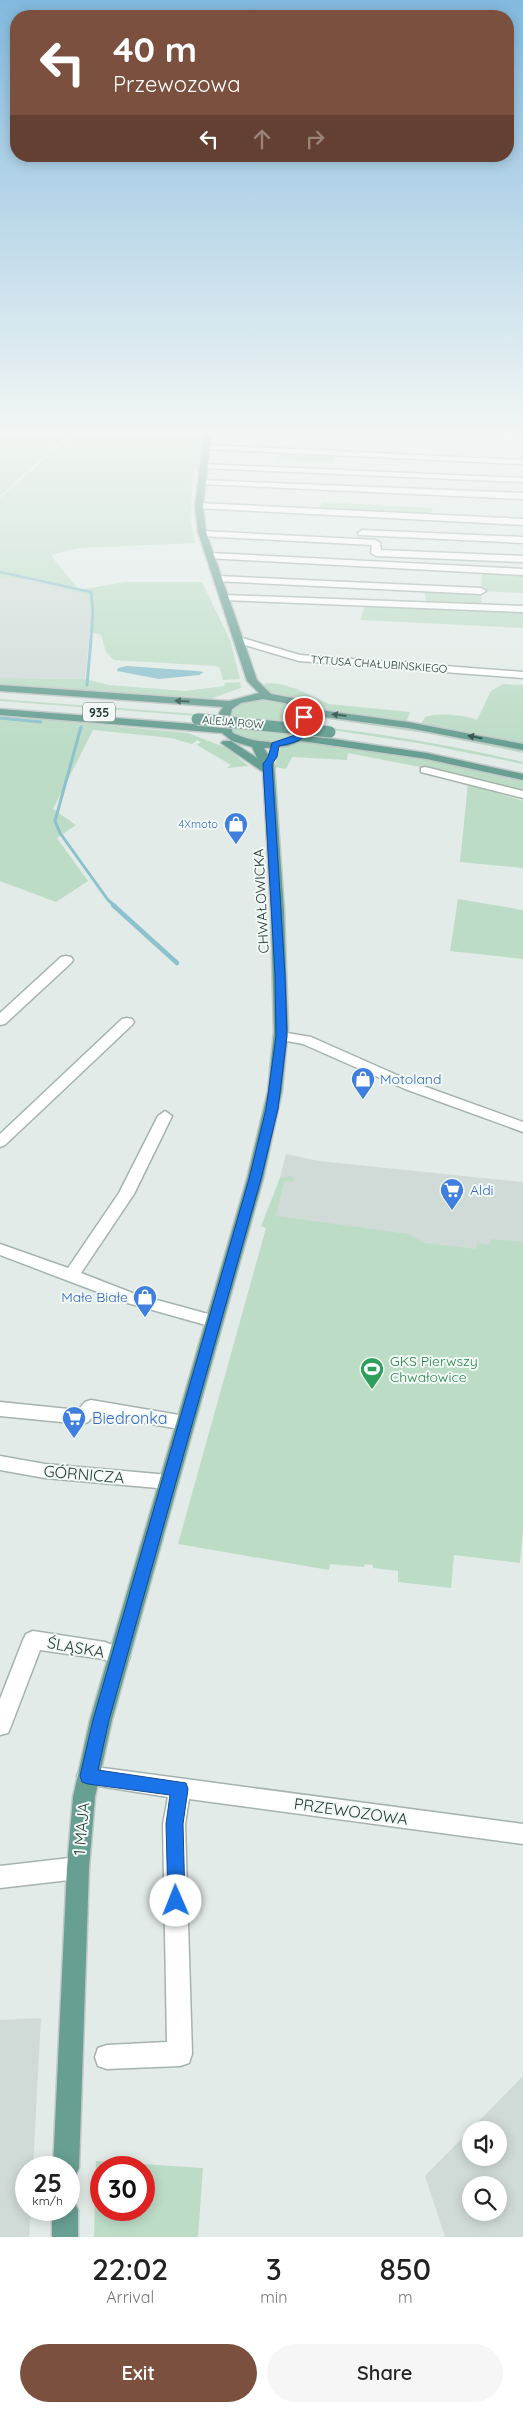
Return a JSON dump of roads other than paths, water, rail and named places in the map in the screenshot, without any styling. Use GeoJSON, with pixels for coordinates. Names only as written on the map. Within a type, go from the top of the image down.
{"type":"FeatureCollection","features":[{"type":"Feature","properties":{"kind":"main road"},"geometry":{"type":"LineString","coordinates":[[203,536],[252,680],[269,697]]}},
{"type":"Feature","properties":{"kind":"main road"},"geometry":{"type":"LineString","coordinates":[[249,698],[252,680]]}},
{"type":"Feature","properties":{"kind":"main road"},"geometry":{"type":"LineString","coordinates":[[0,688],[231,704],[249,698],[269,697],[290,701],[303,711],[408,725],[523,747]]}},
{"type":"Feature","properties":{"kind":"main road","name":"ALEJA ROW"},"geometry":{"type":"LineString","coordinates":[[0,696],[433,740],[523,758]]}},
{"type":"Feature","properties":{"kind":"main road","name":"ALEJA ROW"},"geometry":{"type":"LineString","coordinates":[[0,704],[198,716]]}},
{"type":"Feature","properties":{"kind":"main road"},"geometry":{"type":"LineString","coordinates":[[225,730],[224,715],[231,704]]}},
{"type":"Feature","properties":{"kind":"main road"},"geometry":{"type":"LineString","coordinates":[[299,737],[305,728],[303,711]]}},
{"type":"Feature","properties":{"kind":"main road"},"geometry":{"type":"LineString","coordinates":[[0,712],[225,730],[235,739],[257,744],[275,744],[299,737],[427,756],[523,777]]}},
{"type":"Feature","properties":{"kind":"main road"},"geometry":{"type":"LineString","coordinates":[[168,725],[228,743],[268,767]]}},
{"type":"Feature","properties":{"kind":"main road","name":"ALEJA ROW"},"geometry":{"type":"LineString","coordinates":[[331,729],[436,748],[523,767]]}},
{"type":"Feature","properties":{"kind":"main road","name":"CHWAŁOWICKA"},"geometry":{"type":"LineString","coordinates":[[257,744],[268,767]]}},
{"type":"Feature","properties":{"kind":"main road","name":"CHWAŁOWICKA"},"geometry":{"type":"LineString","coordinates":[[275,744],[268,767],[280,975],[281,1036]]}},
{"type":"Feature","properties":{"kind":"main road","name":"1 MAJA"},"geometry":{"type":"LineString","coordinates":[[66,2156],[78,1868],[88,1776],[101,1720],[266,1136],[272,1109],[281,1036]]}},
{"type":"Feature","properties":{"kind":"main road"},"geometry":{"type":"LineString","coordinates":[[65,2221],[65,2237]]}},
{"type":"Feature","properties":{"kind":"street"},"geometry":{"type":"LineString","coordinates":[[248,536],[376,543],[376,553],[523,559]]}},
{"type":"Feature","properties":{"kind":"street"},"geometry":{"type":"LineString","coordinates":[[449,536],[523,540]]}},
{"type":"Feature","properties":{"kind":"street"},"geometry":{"type":"LineString","coordinates":[[210,556],[523,572]]}},
{"type":"Feature","properties":{"kind":"street"},"geometry":{"type":"LineString","coordinates":[[218,579],[481,591]]}},
{"type":"Feature","properties":{"kind":"street"},"geometry":{"type":"LineString","coordinates":[[224,598],[523,609]]}},
{"type":"Feature","properties":{"kind":"street","name":"TYTUSA CHAŁUBIŃSKIEGO"},"geometry":{"type":"LineString","coordinates":[[239,640],[299,658],[523,675]]}},
{"type":"Feature","properties":{"kind":"street"},"geometry":{"type":"LineString","coordinates":[[425,770],[447,774],[523,795]]}},
{"type":"Feature","properties":{"kind":"street"},"geometry":{"type":"LineString","coordinates":[[0,1021],[66,960]]}},
{"type":"Feature","properties":{"kind":"street"},"geometry":{"type":"LineString","coordinates":[[0,1142],[127,1022]]}},
{"type":"Feature","properties":{"kind":"street"},"geometry":{"type":"LineString","coordinates":[[281,1036],[306,1040],[419,1089],[523,1127]]}},
{"type":"Feature","properties":{"kind":"street"},"geometry":{"type":"LineString","coordinates":[[71,1276],[126,1194],[165,1116]]}},
{"type":"Feature","properties":{"kind":"street"},"geometry":{"type":"LineString","coordinates":[[0,1249],[130,1298],[213,1321]]}},
{"type":"Feature","properties":{"kind":"street"},"geometry":{"type":"LineString","coordinates":[[0,1409],[82,1417],[90,1408],[185,1423]]}},
{"type":"Feature","properties":{"kind":"street","name":"GÓRNICZA"},"geometry":{"type":"LineString","coordinates":[[0,1463],[45,1471],[169,1482]]}},
{"type":"Feature","properties":{"kind":"street","name":"ŚLĄSKA"},"geometry":{"type":"LineString","coordinates":[[0,1726],[33,1640],[106,1651],[120,1657]]}},
{"type":"Feature","properties":{"kind":"street","name":"PRZEWOZOWA"},"geometry":{"type":"LineString","coordinates":[[88,1776],[523,1834]]}},
{"type":"Feature","properties":{"kind":"street"},"geometry":{"type":"LineString","coordinates":[[107,2057],[180,2054],[174,1824],[180,1789]]}},
{"type":"Feature","properties":{"kind":"street"},"geometry":{"type":"LineString","coordinates":[[0,1877],[78,1868]]}},
{"type":"Feature","properties":{"kind":"water"},"geometry":{"type":"Polygon","coordinates":[[[127,666],[204,672],[199,675],[159,679],[117,671],[118,668],[127,666]]]}},
{"type":"Feature","properties":{"kind":"waterway"},"geometry":{"type":"LineString","coordinates":[[0,572],[91,592],[93,612],[91,640]]}},
{"type":"Feature","properties":{"kind":"waterway"},"geometry":{"type":"LineString","coordinates":[[87,685],[91,639]]}},
{"type":"Feature","properties":{"kind":"waterway"},"geometry":{"type":"LineString","coordinates":[[0,718],[41,722]]}},
{"type":"Feature","properties":{"kind":"waterway"},"geometry":{"type":"LineString","coordinates":[[81,727],[55,821],[60,833],[108,900],[115,906]]}},
{"type":"Feature","properties":{"kind":"waterway"},"geometry":{"type":"LineString","coordinates":[[113,905],[177,963]]}},
{"type":"Feature","properties":{"kind":"place","name":"4Xmoto"},"geometry":{"type":"Point","coordinates":[236,845]}},
{"type":"Feature","properties":{"kind":"place","name":"Motoland"},"geometry":{"type":"Point","coordinates":[363,1100]}},
{"type":"Feature","properties":{"kind":"place","name":"Aldi"},"geometry":{"type":"Point","coordinates":[452,1211]}},
{"type":"Feature","properties":{"kind":"place","name":"Małe Białe"},"geometry":{"type":"Point","coordinates":[145,1318]}},
{"type":"Feature","properties":{"kind":"place","name":"GKS Pierwszy Chwałowice"},"geometry":{"type":"Point","coordinates":[372,1390]}},
{"type":"Feature","properties":{"kind":"place","name":"Biedronka"},"geometry":{"type":"Point","coordinates":[74,1439]}}]}
